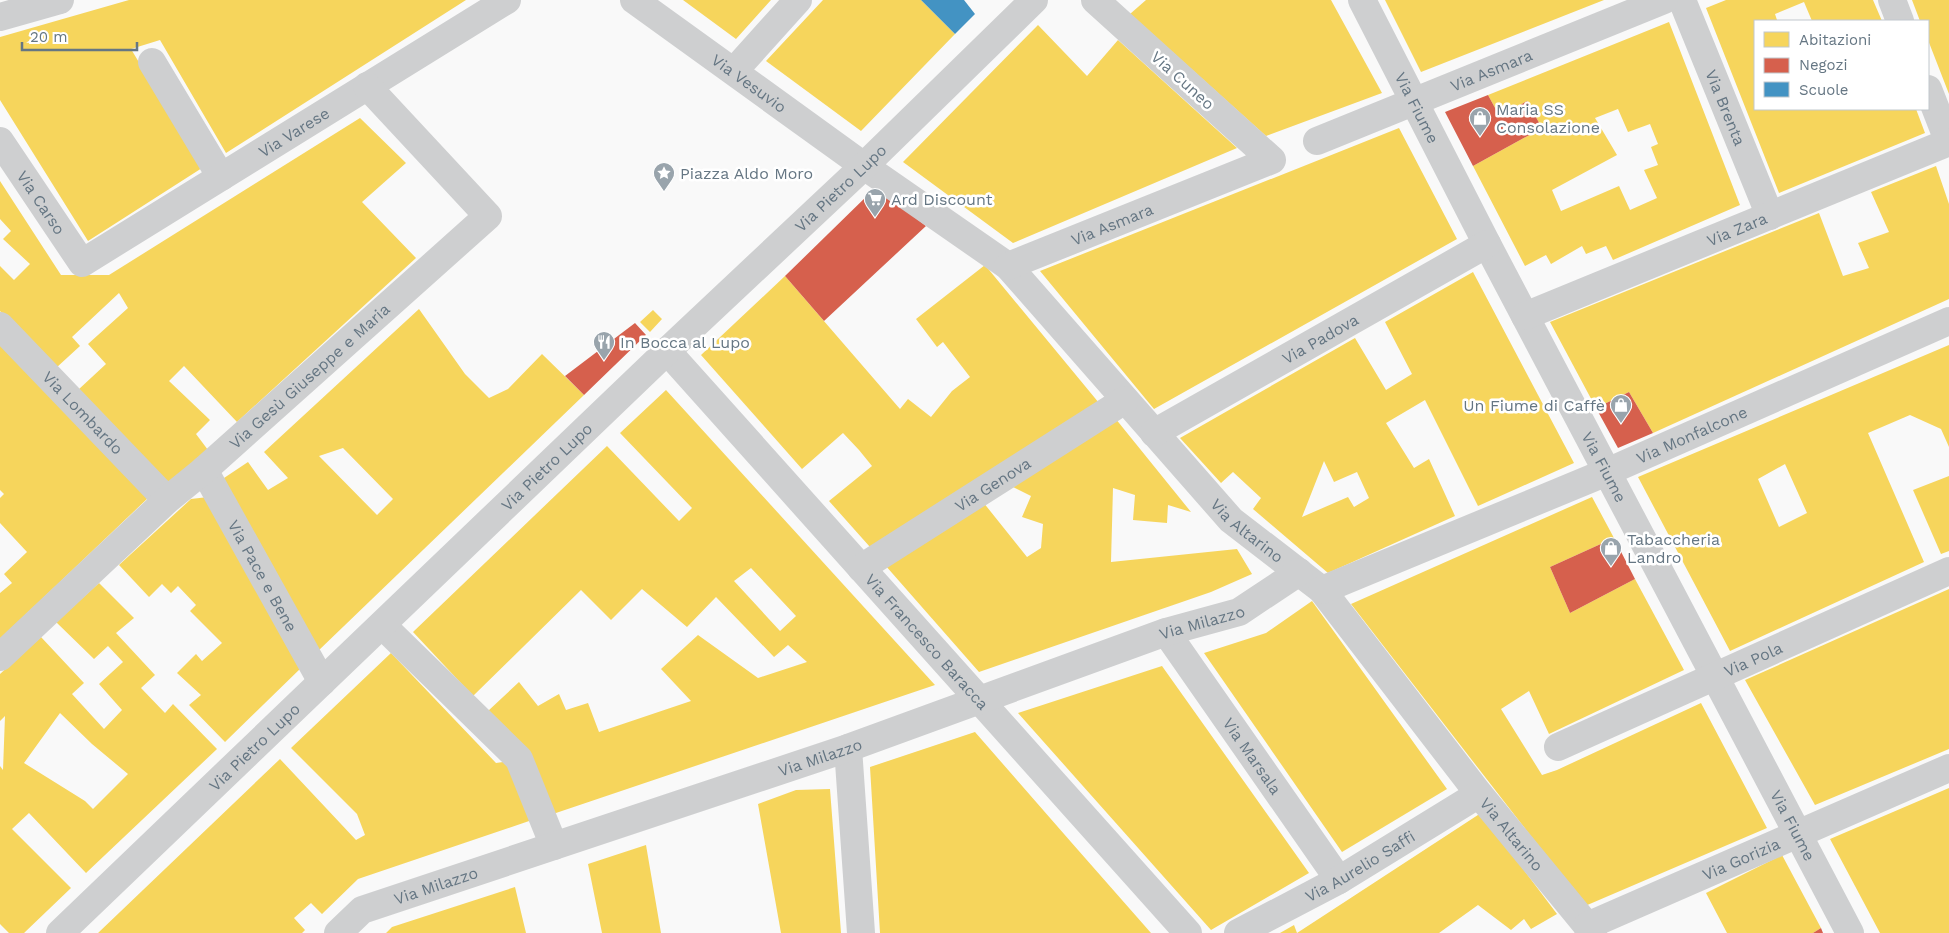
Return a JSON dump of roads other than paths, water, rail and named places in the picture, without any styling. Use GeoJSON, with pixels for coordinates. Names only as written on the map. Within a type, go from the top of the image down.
{"type":"FeatureCollection","features":[{"type":"Feature","properties":{"kind":"street"},"geometry":{"type":"LineString","coordinates":[[0,17],[60,0]]}},
{"type":"Feature","properties":{"kind":"street","name":"Via Varese"},"geometry":{"type":"LineString","coordinates":[[82,263],[507,0]]}},
{"type":"Feature","properties":{"kind":"street","name":"Via Vesuvio"},"geometry":{"type":"LineString","coordinates":[[634,0],[864,166]]}},
{"type":"Feature","properties":{"kind":"street"},"geometry":{"type":"LineString","coordinates":[[734,71],[798,0]]}},
{"type":"Feature","properties":{"kind":"street","name":"Via Pietro Lupo"},"geometry":{"type":"LineString","coordinates":[[60,933],[667,351],[864,166],[1034,0]]}},
{"type":"Feature","properties":{"kind":"street","name":"Via Cuneo"},"geometry":{"type":"LineString","coordinates":[[1095,0],[1272,160]]}},
{"type":"Feature","properties":{"kind":"street","name":"Via Fiume"},"geometry":{"type":"LineString","coordinates":[[1362,0],[1487,244],[1850,933]]}},
{"type":"Feature","properties":{"kind":"street","name":"Via Asmara"},"geometry":{"type":"LineString","coordinates":[[1317,141],[1664,0]]}},
{"type":"Feature","properties":{"kind":"street","name":"Via Brenta"},"geometry":{"type":"LineString","coordinates":[[1682,0],[1770,216]]}},
{"type":"Feature","properties":{"kind":"street"},"geometry":{"type":"LineString","coordinates":[[1892,0],[1900,20]]}},
{"type":"Feature","properties":{"kind":"street"},"geometry":{"type":"LineString","coordinates":[[152,62],[222,176]]}},
{"type":"Feature","properties":{"kind":"street","name":"Via Gesù Giuseppe e Maria"},"geometry":{"type":"LineString","coordinates":[[0,657],[168,500],[488,216],[367,86]]}},
{"type":"Feature","properties":{"kind":"street"},"geometry":{"type":"LineString","coordinates":[[1929,92],[1949,142]]}},
{"type":"Feature","properties":{"kind":"street","name":"Via Carso"},"geometry":{"type":"LineString","coordinates":[[0,141],[82,263]]}},
{"type":"Feature","properties":{"kind":"street","name":"Via Zara"},"geometry":{"type":"LineString","coordinates":[[1525,316],[1949,142]]}},
{"type":"Feature","properties":{"kind":"street","name":"Via Asmara"},"geometry":{"type":"LineString","coordinates":[[1008,266],[1272,160]]}},
{"type":"Feature","properties":{"kind":"street","name":"Via Altarino"},"geometry":{"type":"LineString","coordinates":[[864,166],[1008,266],[1231,520],[1322,590],[1479,794],[1590,930]]}},
{"type":"Feature","properties":{"kind":"street","name":"Via Padova"},"geometry":{"type":"LineString","coordinates":[[1154,433],[1487,244]]}},
{"type":"Feature","properties":{"kind":"street","name":"Via Monfalcone"},"geometry":{"type":"LineString","coordinates":[[1322,590],[1607,472],[1949,321]]}},
{"type":"Feature","properties":{"kind":"street","name":"Via Lombardo"},"geometry":{"type":"LineString","coordinates":[[0,326],[168,500]]}},
{"type":"Feature","properties":{"kind":"street","name":"Via Francesco Baracca"},"geometry":{"type":"LineString","coordinates":[[667,351],[1188,933]]}},
{"type":"Feature","properties":{"kind":"street","name":"Via Genova"},"geometry":{"type":"LineString","coordinates":[[862,568],[1125,400]]}},
{"type":"Feature","properties":{"kind":"street","name":"Via Pace e Bene"},"geometry":{"type":"LineString","coordinates":[[204,470],[322,682]]}},
{"type":"Feature","properties":{"kind":"street","name":"Via Pola"},"geometry":{"type":"LineString","coordinates":[[1558,747],[1714,675],[1949,571]]}},
{"type":"Feature","properties":{"kind":"street","name":"Via Milazzo"},"geometry":{"type":"LineString","coordinates":[[338,933],[362,910],[848,748],[1166,632],[1239,612],[1299,572]]}},
{"type":"Feature","properties":{"kind":"street"},"geometry":{"type":"LineString","coordinates":[[382,625],[519,759],[554,846]]}},
{"type":"Feature","properties":{"kind":"street","name":"Via Marsala"},"geometry":{"type":"LineString","coordinates":[[1166,632],[1339,880]]}},
{"type":"Feature","properties":{"kind":"street"},"geometry":{"type":"LineString","coordinates":[[848,748],[861,933]]}},
{"type":"Feature","properties":{"kind":"street","name":"Via Gorizia"},"geometry":{"type":"LineString","coordinates":[[1590,930],[1798,832],[1949,768]]}},
{"type":"Feature","properties":{"kind":"street","name":"Via Aurelio Saffi"},"geometry":{"type":"LineString","coordinates":[[1238,933],[1339,880],[1479,794]]}},
{"type":"Feature","properties":{"kind":"place","name":"Maria SS Consolazione"},"geometry":{"type":"Point","coordinates":[1480,137]}},
{"type":"Feature","properties":{"kind":"place","name":"Piazza Aldo Moro"},"geometry":{"type":"Point","coordinates":[664,192]}},
{"type":"Feature","properties":{"kind":"place","name":"Ard Discount"},"geometry":{"type":"Point","coordinates":[875,218]}},
{"type":"Feature","properties":{"kind":"place","name":"In Bocca al Lupo"},"geometry":{"type":"Point","coordinates":[604,361]}},
{"type":"Feature","properties":{"kind":"place","name":"Un Fiume di Caffè"},"geometry":{"type":"Point","coordinates":[1621,424]}},
{"type":"Feature","properties":{"kind":"place","name":"Tabaccheria Landro"},"geometry":{"type":"Point","coordinates":[1611,567]}}]}
